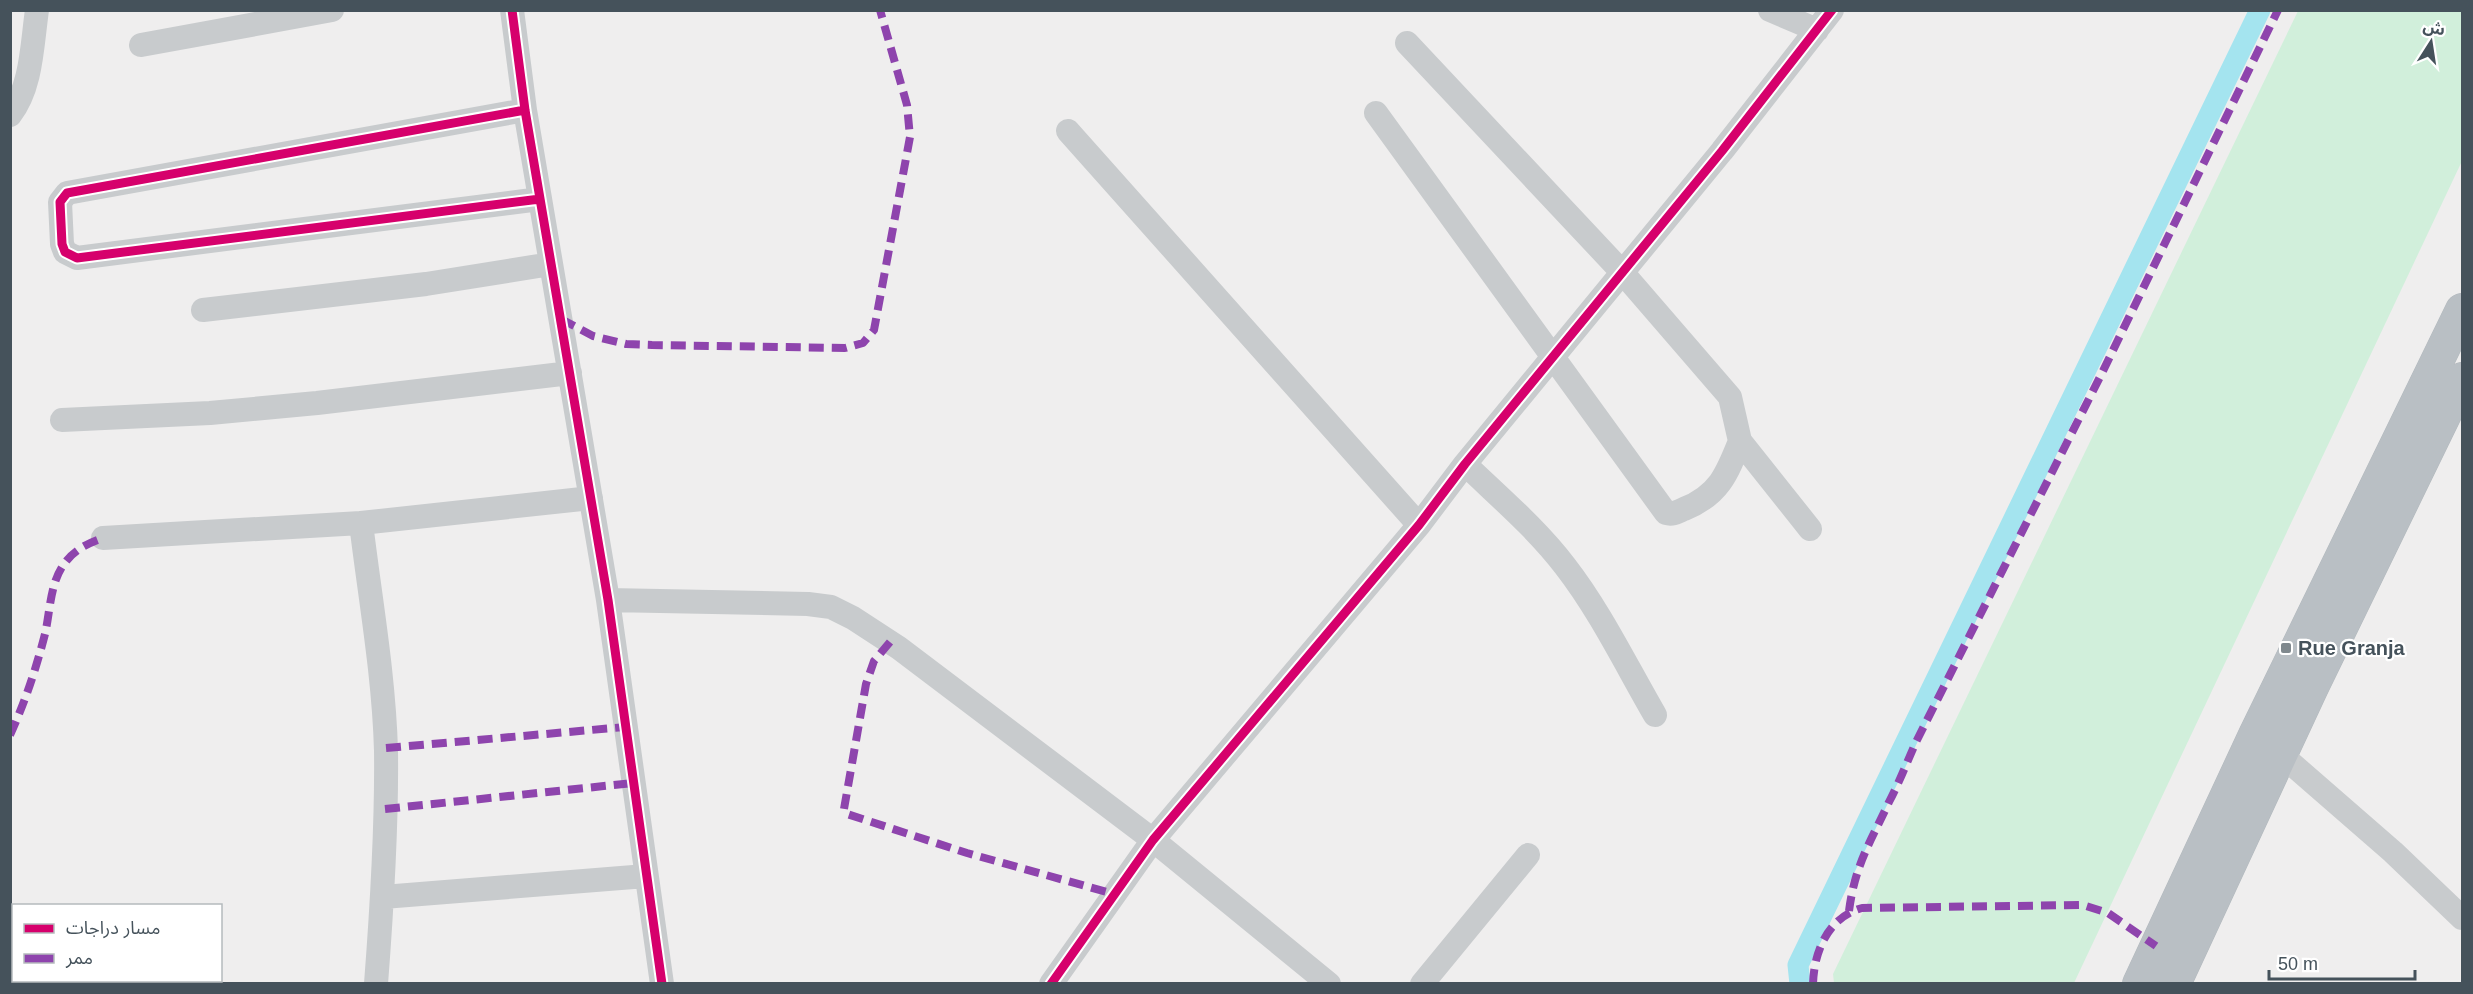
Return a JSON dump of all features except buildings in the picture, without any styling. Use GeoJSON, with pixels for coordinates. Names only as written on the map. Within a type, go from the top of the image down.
{"type":"FeatureCollection","features":[{"type":"Feature","properties":{"kind":"highway"},"geometry":{"type":"LineString","coordinates":[[2139,984],[2255,735],[2463,310]]}},
{"type":"Feature","properties":{"kind":"highway"},"geometry":{"type":"LineString","coordinates":[[2174,984],[2281,754],[2463,379]]}},
{"type":"Feature","properties":{"kind":"street"},"geometry":{"type":"LineString","coordinates":[[10,115],[19,104],[24,89],[37,10]]}},
{"type":"Feature","properties":{"kind":"street"},"geometry":{"type":"LineString","coordinates":[[141,45],[332,10]]}},
{"type":"Feature","properties":{"kind":"street"},"geometry":{"type":"LineString","coordinates":[[513,10],[525,110],[608,600],[662,984]]}},
{"type":"Feature","properties":{"kind":"street"},"geometry":{"type":"LineString","coordinates":[[1770,10],[1818,30]]}},
{"type":"Feature","properties":{"kind":"street"},"geometry":{"type":"LineString","coordinates":[[1051,984],[1153,840],[1419,525],[1465,464],[1555,357],[1832,10]]}},
{"type":"Feature","properties":{"kind":"street"},"geometry":{"type":"LineString","coordinates":[[1407,43],[1622,272],[1730,397],[1740,441],[1810,529]]}},
{"type":"Feature","properties":{"kind":"street"},"geometry":{"type":"LineString","coordinates":[[525,110],[67,193],[60,202],[62,244],[65,252],[78,258],[540,199]]}},
{"type":"Feature","properties":{"kind":"street"},"geometry":{"type":"LineString","coordinates":[[1376,113],[1666,513],[1674,513],[1692,506],[1713,492],[1721,483],[1740,441]]}},
{"type":"Feature","properties":{"kind":"street"},"geometry":{"type":"LineString","coordinates":[[1068,131],[1419,525]]}},
{"type":"Feature","properties":{"kind":"street"},"geometry":{"type":"LineString","coordinates":[[203,310],[426,284],[551,264]]}},
{"type":"Feature","properties":{"kind":"street"},"geometry":{"type":"LineString","coordinates":[[62,420],[282,406],[570,373]]}},
{"type":"Feature","properties":{"kind":"street"},"geometry":{"type":"LineString","coordinates":[[1465,464],[1528,525],[1565,565],[1592,606],[1655,715]]}},
{"type":"Feature","properties":{"kind":"street"},"geometry":{"type":"LineString","coordinates":[[103,538],[361,524],[591,498]]}},
{"type":"Feature","properties":{"kind":"street"},"geometry":{"type":"LineString","coordinates":[[361,524],[386,748],[383,897],[376,984]]}},
{"type":"Feature","properties":{"kind":"street"},"geometry":{"type":"LineString","coordinates":[[608,600],[808,604],[831,607],[853,618],[899,648],[1153,840],[1329,984]]}},
{"type":"Feature","properties":{"kind":"street"},"geometry":{"type":"LineString","coordinates":[[2255,735],[2281,754],[2393,852],[2463,918]]}},
{"type":"Feature","properties":{"kind":"street"},"geometry":{"type":"LineString","coordinates":[[1422,984],[1528,855]]}},
{"type":"Feature","properties":{"kind":"street"},"geometry":{"type":"LineString","coordinates":[[383,897],[646,876]]}},
{"type":"Feature","properties":{"kind":"green space"},"geometry":{"type":"Polygon","coordinates":[[[2298,11],[2462,11],[2462,161],[2074,983],[1834,983],[1833,974],[2298,11]]]}},
{"type":"Feature","properties":{"kind":"waterway"},"geometry":{"type":"LineString","coordinates":[[1800,984],[1798,965],[2260,10]]}},
{"type":"Feature","properties":{"kind":"marked path"},"geometry":{"type":"LineString","coordinates":[[561,319],[593,336],[626,344],[845,348],[863,343],[874,330],[910,137],[907,105],[880,10]]}},
{"type":"Feature","properties":{"kind":"marked path"},"geometry":{"type":"LineString","coordinates":[[1849,911],[1855,880],[1864,855],[1916,742],[2102,373],[2278,10]]}},
{"type":"Feature","properties":{"kind":"marked path"},"geometry":{"type":"LineString","coordinates":[[10,735],[38,660],[58,574],[75,552],[103,538]]}},
{"type":"Feature","properties":{"kind":"marked path"},"geometry":{"type":"LineString","coordinates":[[890,642],[874,661],[866,684],[844,809],[847,814],[967,853],[1114,894]]}},
{"type":"Feature","properties":{"kind":"marked path"},"geometry":{"type":"LineString","coordinates":[[386,748],[625,727]]}},
{"type":"Feature","properties":{"kind":"marked path"},"geometry":{"type":"LineString","coordinates":[[385,809],[633,783]]}},
{"type":"Feature","properties":{"kind":"marked path"},"geometry":{"type":"LineString","coordinates":[[1813,984],[1816,959],[1832,927],[1850,912],[1862,908],[2083,905],[2108,913],[2156,946]]}},
{"type":"Feature","properties":{"kind":"cycle path"},"geometry":{"type":"LineString","coordinates":[[512,10],[525,110],[608,600],[662,984]]}},
{"type":"Feature","properties":{"kind":"cycle path"},"geometry":{"type":"LineString","coordinates":[[1051,984],[1153,840],[1419,525],[1465,464],[1722,151],[1832,10]]}},
{"type":"Feature","properties":{"kind":"cycle path"},"geometry":{"type":"LineString","coordinates":[[525,110],[67,193],[60,202],[62,244],[65,252],[77,258],[540,199]]}},
{"type":"Feature","properties":{"kind":"place","name":"Rue Granja"},"geometry":{"type":"Point","coordinates":[2286,648]}}]}
